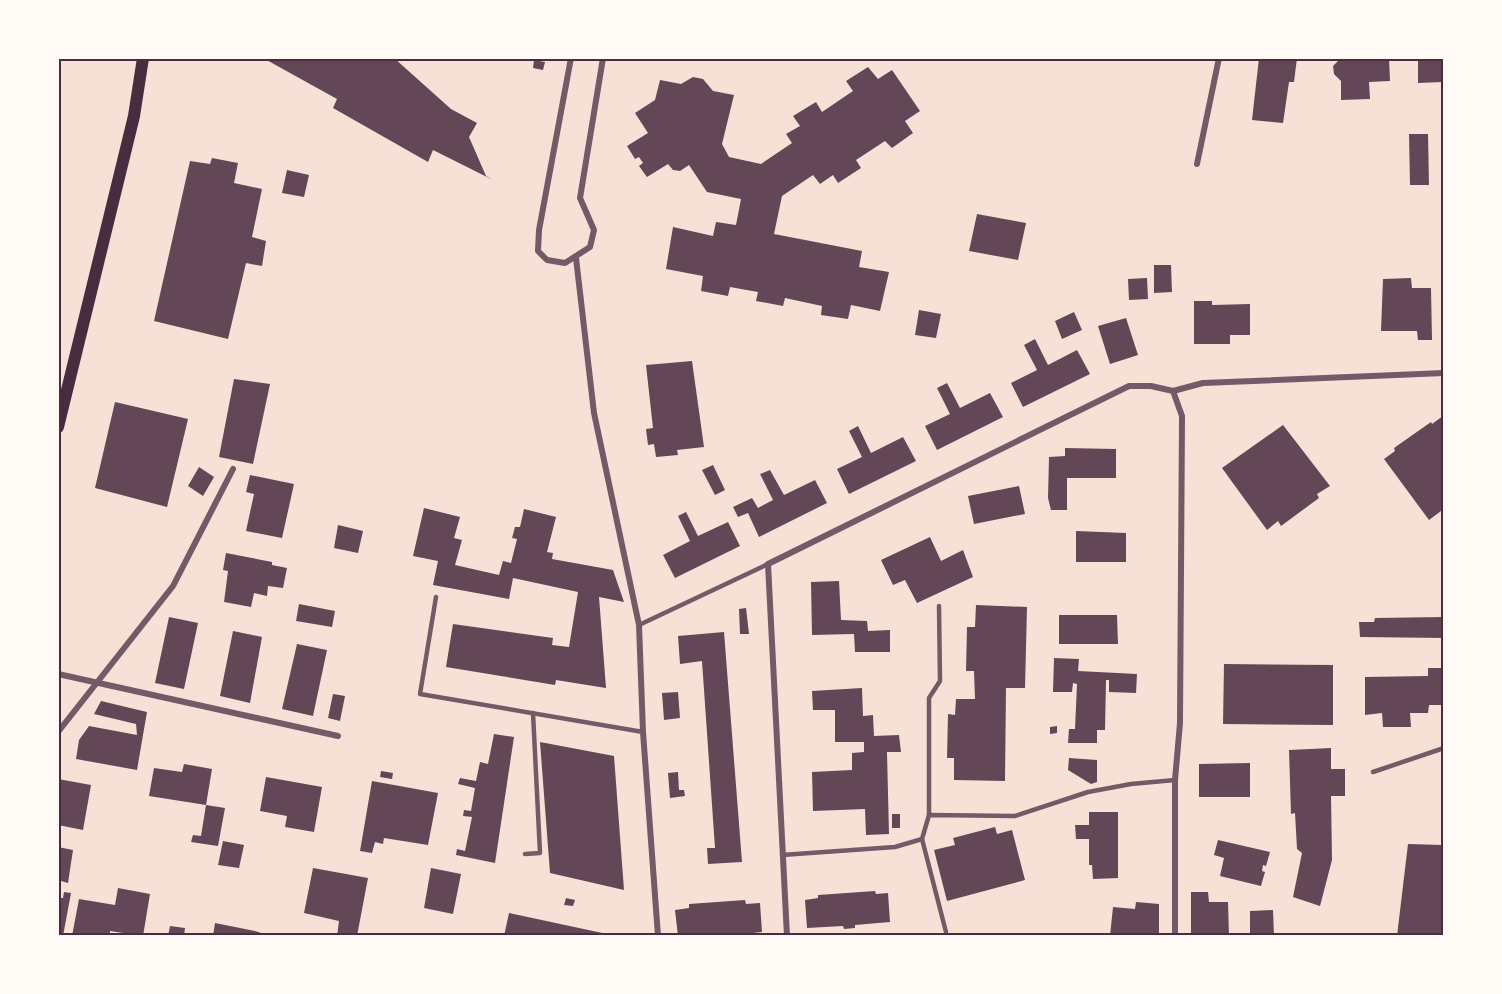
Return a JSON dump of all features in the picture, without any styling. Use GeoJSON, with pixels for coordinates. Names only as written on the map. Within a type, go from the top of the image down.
{"type":"FeatureCollection","features":[{"type":"Feature","properties":{"kind":"main road"},"geometry":{"type":"LineString","coordinates":[[58,427],[134,116],[143,58]]}},
{"type":"Feature","properties":{"kind":"street"},"geometry":{"type":"LineString","coordinates":[[571,58],[539,230],[538,251],[547,260],[565,263],[590,247],[594,230],[580,198],[603,58]]}},
{"type":"Feature","properties":{"kind":"street"},"geometry":{"type":"LineString","coordinates":[[1197,164],[1218,58]]}},
{"type":"Feature","properties":{"kind":"street"},"geometry":{"type":"LineString","coordinates":[[576,258],[594,412],[639,625],[643,732],[658,936]]}},
{"type":"Feature","properties":{"kind":"street"},"geometry":{"type":"LineString","coordinates":[[787,936],[768,564],[1129,386],[1151,386],[1173,391],[1203,383],[1443,373]]}},
{"type":"Feature","properties":{"kind":"street"},"geometry":{"type":"LineString","coordinates":[[1173,391],[1182,416],[1180,723],[1175,780],[1175,936]]}},
{"type":"Feature","properties":{"kind":"street"},"geometry":{"type":"LineString","coordinates":[[58,732],[173,585],[233,469]]}},
{"type":"Feature","properties":{"kind":"street"},"geometry":{"type":"LineString","coordinates":[[58,674],[338,736]]}},
{"type":"Feature","properties":{"kind":"lane"},"geometry":{"type":"LineString","coordinates":[[639,625],[768,564]]}},
{"type":"Feature","properties":{"kind":"lane"},"geometry":{"type":"LineString","coordinates":[[436,597],[420,694],[643,732]]}},
{"type":"Feature","properties":{"kind":"lane"},"geometry":{"type":"LineString","coordinates":[[939,606],[940,681],[929,698],[929,815],[922,839],[946,932]]}},
{"type":"Feature","properties":{"kind":"lane"},"geometry":{"type":"LineString","coordinates":[[525,854],[540,853],[533,713]]}},
{"type":"Feature","properties":{"kind":"lane"},"geometry":{"type":"LineString","coordinates":[[1373,772],[1443,748]]}},
{"type":"Feature","properties":{"kind":"lane"},"geometry":{"type":"LineString","coordinates":[[929,815],[1015,816],[1088,792],[1131,784],[1175,780]]}},
{"type":"Feature","properties":{"kind":"lane"},"geometry":{"type":"LineString","coordinates":[[782,855],[895,847],[922,839]]}},
{"type":"Feature","properties":{"kind":"building"},"geometry":{"type":"Polygon","coordinates":[[[263,58],[394,58],[451,109],[477,123],[469,137],[486,176],[493,180],[433,150],[428,162],[333,108],[337,99],[263,58]]]}},
{"type":"Feature","properties":{"kind":"building"},"geometry":{"type":"Polygon","coordinates":[[[1259,58],[1297,58],[1294,82],[1289,82],[1283,123],[1252,120],[1259,58]]]}},
{"type":"Feature","properties":{"kind":"building"},"geometry":{"type":"Polygon","coordinates":[[[1341,58],[1389,58],[1390,81],[1369,82],[1370,99],[1341,100],[1341,81],[1334,74],[1333,66],[1341,58]]]}},
{"type":"Feature","properties":{"kind":"building"},"geometry":{"type":"Polygon","coordinates":[[[1403,58],[1443,58],[1443,82],[1418,83],[1418,61],[1403,61],[1403,58]]]}},
{"type":"Feature","properties":{"kind":"building"},"geometry":{"type":"Polygon","coordinates":[[[534,60],[545,62],[543,70],[533,68],[534,60]]]}},
{"type":"Feature","properties":{"kind":"building"},"geometry":{"type":"Polygon","coordinates":[[[868,67],[878,79],[892,70],[920,111],[905,121],[913,133],[892,148],[885,141],[856,160],[861,168],[838,183],[833,175],[820,184],[813,175],[782,196],[774,234],[862,251],[859,267],[889,272],[880,311],[851,305],[848,319],[821,315],[822,306],[785,298],[783,306],[756,301],[758,292],[730,287],[728,296],[701,291],[703,276],[666,269],[673,227],[713,236],[716,222],[736,225],[741,199],[707,192],[689,165],[680,171],[673,170],[668,164],[647,177],[639,166],[643,163],[639,157],[635,159],[627,146],[648,133],[635,113],[655,100],[660,80],[681,84],[693,77],[703,79],[713,91],[734,95],[722,144],[729,157],[761,164],[792,143],[786,134],[800,126],[793,116],[816,102],[822,112],[853,91],[846,81],[868,67]]]}},
{"type":"Feature","properties":{"kind":"building"},"geometry":{"type":"Polygon","coordinates":[[[1409,134],[1428,134],[1429,185],[1410,185],[1409,134]]]}},
{"type":"Feature","properties":{"kind":"building"},"geometry":{"type":"Polygon","coordinates":[[[212,158],[238,163],[234,183],[262,189],[252,237],[266,241],[262,266],[246,263],[228,339],[154,321],[190,161],[210,164],[212,158]]]}},
{"type":"Feature","properties":{"kind":"building"},"geometry":{"type":"Polygon","coordinates":[[[287,170],[309,175],[304,197],[282,193],[287,170]]]}},
{"type":"Feature","properties":{"kind":"building"},"geometry":{"type":"Polygon","coordinates":[[[977,214],[1026,223],[1018,260],[969,251],[977,214]]]}},
{"type":"Feature","properties":{"kind":"building"},"geometry":{"type":"Polygon","coordinates":[[[1154,265],[1171,265],[1172,292],[1154,293],[1154,265]]]}},
{"type":"Feature","properties":{"kind":"building"},"geometry":{"type":"Polygon","coordinates":[[[1147,278],[1148,299],[1129,300],[1128,279],[1147,278]]]}},
{"type":"Feature","properties":{"kind":"building"},"geometry":{"type":"Polygon","coordinates":[[[1411,278],[1412,288],[1431,288],[1432,340],[1418,340],[1417,331],[1381,331],[1383,279],[1411,278]]]}},
{"type":"Feature","properties":{"kind":"building"},"geometry":{"type":"Polygon","coordinates":[[[1194,301],[1212,301],[1212,305],[1250,304],[1250,335],[1230,335],[1230,344],[1194,344],[1194,301]]]}},
{"type":"Feature","properties":{"kind":"building"},"geometry":{"type":"Polygon","coordinates":[[[919,310],[941,314],[936,338],[915,335],[919,310]]]}},
{"type":"Feature","properties":{"kind":"building"},"geometry":{"type":"Polygon","coordinates":[[[1074,312],[1082,330],[1062,339],[1055,321],[1074,312]]]}},
{"type":"Feature","properties":{"kind":"building"},"geometry":{"type":"Polygon","coordinates":[[[1126,318],[1138,355],[1110,364],[1098,326],[1126,318]]]}},
{"type":"Feature","properties":{"kind":"building"},"geometry":{"type":"Polygon","coordinates":[[[1035,339],[1048,365],[1077,350],[1090,374],[1023,407],[1011,383],[1037,370],[1024,345],[1035,339]]]}},
{"type":"Feature","properties":{"kind":"building"},"geometry":{"type":"Polygon","coordinates":[[[692,361],[704,447],[677,450],[678,455],[656,457],[654,444],[648,445],[646,429],[653,428],[646,365],[692,361]]]}},
{"type":"Feature","properties":{"kind":"building"},"geometry":{"type":"Polygon","coordinates":[[[234,379],[270,384],[253,464],[219,457],[234,379]]]}},
{"type":"Feature","properties":{"kind":"building"},"geometry":{"type":"Polygon","coordinates":[[[947,383],[960,408],[990,393],[1003,417],[937,450],[925,426],[950,414],[937,388],[947,383]]]}},
{"type":"Feature","properties":{"kind":"building"},"geometry":{"type":"Polygon","coordinates":[[[115,402],[188,419],[167,507],[95,488],[115,402]]]}},
{"type":"Feature","properties":{"kind":"building"},"geometry":{"type":"Polygon","coordinates":[[[1443,416],[1443,514],[1441,511],[1429,520],[1384,459],[1395,451],[1394,448],[1443,416]]]}},
{"type":"Feature","properties":{"kind":"building"},"geometry":{"type":"Polygon","coordinates":[[[1283,425],[1330,486],[1317,494],[1319,498],[1281,526],[1278,521],[1267,530],[1222,468],[1283,425]]]}},
{"type":"Feature","properties":{"kind":"building"},"geometry":{"type":"Polygon","coordinates":[[[858,426],[871,453],[903,437],[916,461],[849,494],[837,469],[862,457],[849,431],[858,426]]]}},
{"type":"Feature","properties":{"kind":"building"},"geometry":{"type":"Polygon","coordinates":[[[1065,448],[1116,449],[1116,478],[1067,478],[1067,510],[1051,510],[1048,498],[1049,457],[1065,456],[1065,448]]]}},
{"type":"Feature","properties":{"kind":"building"},"geometry":{"type":"Polygon","coordinates":[[[713,465],[725,490],[715,495],[702,470],[713,465]]]}},
{"type":"Feature","properties":{"kind":"building"},"geometry":{"type":"Polygon","coordinates":[[[199,467],[214,477],[203,496],[188,486],[199,467]]]}},
{"type":"Feature","properties":{"kind":"building"},"geometry":{"type":"Polygon","coordinates":[[[770,470],[784,495],[815,480],[827,503],[759,537],[748,513],[738,517],[733,507],[752,498],[758,508],[773,500],[760,474],[770,470]]]}},
{"type":"Feature","properties":{"kind":"building"},"geometry":{"type":"Polygon","coordinates":[[[250,475],[294,484],[282,538],[246,531],[254,494],[246,492],[250,475]]]}},
{"type":"Feature","properties":{"kind":"building"},"geometry":{"type":"Polygon","coordinates":[[[1019,486],[1025,514],[974,524],[968,496],[1019,486]]]}},
{"type":"Feature","properties":{"kind":"building"},"geometry":{"type":"Polygon","coordinates":[[[424,508],[460,517],[454,538],[462,540],[455,565],[499,575],[503,561],[511,563],[517,539],[512,538],[515,527],[520,527],[524,509],[556,517],[547,552],[553,553],[552,559],[613,570],[624,602],[599,597],[606,688],[556,680],[555,685],[446,667],[453,624],[553,638],[552,645],[569,647],[578,592],[513,578],[509,599],[433,585],[438,561],[413,556],[424,508]]]}},
{"type":"Feature","properties":{"kind":"building"},"geometry":{"type":"Polygon","coordinates":[[[686,512],[698,536],[728,522],[740,546],[675,578],[663,555],[690,541],[678,516],[686,512]]]}},
{"type":"Feature","properties":{"kind":"building"},"geometry":{"type":"Polygon","coordinates":[[[338,525],[363,531],[358,553],[334,548],[338,525]]]}},
{"type":"Feature","properties":{"kind":"building"},"geometry":{"type":"Polygon","coordinates":[[[1076,531],[1126,533],[1126,562],[1076,562],[1076,531]]]}},
{"type":"Feature","properties":{"kind":"building"},"geometry":{"type":"Polygon","coordinates":[[[930,537],[941,561],[963,550],[973,577],[917,603],[905,580],[893,585],[881,560],[930,537]]]}},
{"type":"Feature","properties":{"kind":"building"},"geometry":{"type":"Polygon","coordinates":[[[226,553],[272,562],[272,565],[287,568],[283,588],[268,586],[267,596],[254,593],[251,607],[224,602],[228,571],[223,570],[226,553]]]}},
{"type":"Feature","properties":{"kind":"building"},"geometry":{"type":"Polygon","coordinates":[[[839,581],[841,620],[867,621],[868,631],[890,630],[890,652],[855,652],[854,634],[812,635],[811,582],[839,581]]]}},
{"type":"Feature","properties":{"kind":"building"},"geometry":{"type":"Polygon","coordinates":[[[299,604],[335,611],[332,627],[296,621],[299,604]]]}},
{"type":"Feature","properties":{"kind":"building"},"geometry":{"type":"Polygon","coordinates":[[[976,605],[1027,607],[1025,688],[1006,688],[1005,781],[954,780],[954,758],[947,758],[948,714],[955,715],[956,699],[975,699],[974,671],[966,671],[967,627],[975,627],[976,605]]]}},
{"type":"Feature","properties":{"kind":"building"},"geometry":{"type":"Polygon","coordinates":[[[746,608],[749,634],[740,634],[739,609],[746,608]]]}},
{"type":"Feature","properties":{"kind":"building"},"geometry":{"type":"Polygon","coordinates":[[[1059,615],[1117,615],[1118,644],[1059,644],[1059,615]]]}},
{"type":"Feature","properties":{"kind":"building"},"geometry":{"type":"Polygon","coordinates":[[[169,617],[198,623],[184,689],[155,683],[169,617]]]}},
{"type":"Feature","properties":{"kind":"building"},"geometry":{"type":"Polygon","coordinates":[[[1443,617],[1443,638],[1360,637],[1359,622],[1374,622],[1375,618],[1443,617]]]}},
{"type":"Feature","properties":{"kind":"building"},"geometry":{"type":"Polygon","coordinates":[[[233,631],[262,637],[250,703],[220,696],[233,631]]]}},
{"type":"Feature","properties":{"kind":"building"},"geometry":{"type":"Polygon","coordinates":[[[724,632],[742,862],[708,864],[707,848],[715,848],[702,661],[680,664],[678,636],[724,632]]]}},
{"type":"Feature","properties":{"kind":"building"},"geometry":{"type":"Polygon","coordinates":[[[297,644],[327,650],[313,716],[282,709],[297,644]]]}},
{"type":"Feature","properties":{"kind":"building"},"geometry":{"type":"Polygon","coordinates":[[[1054,658],[1079,659],[1078,671],[1137,674],[1136,693],[1109,692],[1109,680],[1106,680],[1105,730],[1097,730],[1097,743],[1068,743],[1069,729],[1075,729],[1077,684],[1073,683],[1072,692],[1053,692],[1054,658]]]}},
{"type":"Feature","properties":{"kind":"building"},"geometry":{"type":"Polygon","coordinates":[[[1224,664],[1333,665],[1333,725],[1223,724],[1224,664]]]}},
{"type":"Feature","properties":{"kind":"building"},"geometry":{"type":"Polygon","coordinates":[[[1428,668],[1443,668],[1443,705],[1429,705],[1428,713],[1410,713],[1411,727],[1383,727],[1382,713],[1365,715],[1365,677],[1428,676],[1428,668]]]}},
{"type":"Feature","properties":{"kind":"building"},"geometry":{"type":"Polygon","coordinates":[[[862,688],[863,716],[873,715],[874,736],[899,735],[901,752],[887,752],[889,834],[866,835],[865,809],[813,811],[812,772],[852,770],[852,753],[864,752],[864,742],[835,742],[835,710],[813,710],[812,691],[862,688]]]}},
{"type":"Feature","properties":{"kind":"building"},"geometry":{"type":"Polygon","coordinates":[[[678,692],[680,718],[664,720],[662,693],[678,692]]]}},
{"type":"Feature","properties":{"kind":"building"},"geometry":{"type":"Polygon","coordinates":[[[333,694],[345,696],[340,721],[328,718],[333,694]]]}},
{"type":"Feature","properties":{"kind":"building"},"geometry":{"type":"Polygon","coordinates":[[[101,701],[147,712],[137,770],[76,759],[79,740],[89,726],[137,735],[136,724],[94,714],[101,701]]]}},
{"type":"Feature","properties":{"kind":"building"},"geometry":{"type":"Polygon","coordinates":[[[1057,726],[1057,733],[1050,734],[1050,727],[1057,726]]]}},
{"type":"Feature","properties":{"kind":"building"},"geometry":{"type":"Polygon","coordinates":[[[494,734],[514,737],[495,863],[456,855],[457,849],[465,851],[472,817],[463,816],[464,810],[471,811],[475,788],[458,784],[460,778],[476,781],[480,762],[488,764],[494,734]]]}},
{"type":"Feature","properties":{"kind":"building"},"geometry":{"type":"Polygon","coordinates":[[[540,742],[614,756],[624,890],[550,873],[540,742]]]}},
{"type":"Feature","properties":{"kind":"building"},"geometry":{"type":"Polygon","coordinates":[[[1331,748],[1331,769],[1345,769],[1345,796],[1331,796],[1332,860],[1320,906],[1293,897],[1302,853],[1297,849],[1295,813],[1291,814],[1289,750],[1331,748]]]}},
{"type":"Feature","properties":{"kind":"building"},"geometry":{"type":"Polygon","coordinates":[[[1069,758],[1097,760],[1097,782],[1091,784],[1068,770],[1069,758]]]}},
{"type":"Feature","properties":{"kind":"building"},"geometry":{"type":"Polygon","coordinates":[[[1250,763],[1250,797],[1199,797],[1199,764],[1250,763]]]}},
{"type":"Feature","properties":{"kind":"building"},"geometry":{"type":"Polygon","coordinates":[[[184,764],[212,769],[206,805],[149,796],[154,768],[182,772],[184,764]]]}},
{"type":"Feature","properties":{"kind":"building"},"geometry":{"type":"Polygon","coordinates":[[[381,771],[393,773],[392,779],[380,777],[381,771]]]}},
{"type":"Feature","properties":{"kind":"building"},"geometry":{"type":"Polygon","coordinates":[[[678,772],[679,790],[684,790],[685,796],[670,798],[668,773],[678,772]]]}},
{"type":"Feature","properties":{"kind":"building"},"geometry":{"type":"Polygon","coordinates":[[[266,777],[322,787],[314,832],[285,827],[287,816],[260,811],[266,777]]]}},
{"type":"Feature","properties":{"kind":"building"},"geometry":{"type":"Polygon","coordinates":[[[58,779],[91,785],[83,830],[58,825],[58,779]]]}},
{"type":"Feature","properties":{"kind":"building"},"geometry":{"type":"Polygon","coordinates":[[[372,781],[438,793],[428,845],[384,838],[383,844],[375,842],[372,853],[360,851],[372,781]]]}},
{"type":"Feature","properties":{"kind":"building"},"geometry":{"type":"Polygon","coordinates":[[[206,805],[225,808],[218,846],[191,842],[193,835],[201,836],[206,805]]]}},
{"type":"Feature","properties":{"kind":"building"},"geometry":{"type":"Polygon","coordinates":[[[1089,812],[1118,812],[1118,878],[1093,879],[1092,865],[1089,865],[1089,839],[1076,839],[1075,825],[1089,825],[1089,812]]]}},
{"type":"Feature","properties":{"kind":"building"},"geometry":{"type":"Polygon","coordinates":[[[892,814],[900,814],[900,828],[892,828],[892,814]]]}},
{"type":"Feature","properties":{"kind":"building"},"geometry":{"type":"Polygon","coordinates":[[[995,827],[997,834],[1012,830],[1025,880],[947,901],[934,850],[955,845],[953,838],[995,827]]]}},
{"type":"Feature","properties":{"kind":"building"},"geometry":{"type":"Polygon","coordinates":[[[1218,840],[1270,852],[1266,866],[1263,865],[1262,871],[1265,872],[1261,886],[1220,876],[1224,858],[1214,855],[1218,840]]]}},
{"type":"Feature","properties":{"kind":"building"},"geometry":{"type":"Polygon","coordinates":[[[223,841],[244,845],[239,868],[218,865],[223,841]]]}},
{"type":"Feature","properties":{"kind":"building"},"geometry":{"type":"Polygon","coordinates":[[[1408,844],[1443,845],[1443,936],[1397,936],[1408,844]]]}},
{"type":"Feature","properties":{"kind":"building"},"geometry":{"type":"Polygon","coordinates":[[[58,847],[73,850],[68,883],[58,880],[58,847]]]}},
{"type":"Feature","properties":{"kind":"building"},"geometry":{"type":"Polygon","coordinates":[[[313,868],[368,878],[357,936],[337,936],[339,921],[304,913],[313,868]]]}},
{"type":"Feature","properties":{"kind":"building"},"geometry":{"type":"Polygon","coordinates":[[[431,868],[461,874],[453,914],[424,908],[431,868]]]}},
{"type":"Feature","properties":{"kind":"building"},"geometry":{"type":"Polygon","coordinates":[[[118,888],[150,894],[143,936],[110,931],[110,936],[72,936],[79,899],[115,905],[118,888]]]}},
{"type":"Feature","properties":{"kind":"building"},"geometry":{"type":"Polygon","coordinates":[[[875,891],[876,894],[888,893],[890,922],[855,925],[855,928],[844,929],[843,926],[807,928],[805,900],[818,898],[818,895],[875,891]]]}},
{"type":"Feature","properties":{"kind":"building"},"geometry":{"type":"Polygon","coordinates":[[[64,892],[71,893],[63,936],[58,936],[58,898],[63,898],[64,892]]]}},
{"type":"Feature","properties":{"kind":"building"},"geometry":{"type":"Polygon","coordinates":[[[1191,892],[1208,892],[1209,902],[1228,902],[1229,936],[1191,936],[1191,892]]]}},
{"type":"Feature","properties":{"kind":"building"},"geometry":{"type":"Polygon","coordinates":[[[566,898],[575,900],[573,906],[564,905],[566,898]]]}},
{"type":"Feature","properties":{"kind":"building"},"geometry":{"type":"Polygon","coordinates":[[[745,900],[746,904],[760,903],[762,932],[724,936],[678,936],[675,910],[689,908],[689,904],[745,900]]]}},
{"type":"Feature","properties":{"kind":"building"},"geometry":{"type":"Polygon","coordinates":[[[1136,902],[1159,904],[1159,936],[1110,936],[1113,907],[1135,909],[1136,902]]]}},
{"type":"Feature","properties":{"kind":"building"},"geometry":{"type":"Polygon","coordinates":[[[1273,910],[1274,936],[1250,936],[1250,911],[1273,910]]]}},
{"type":"Feature","properties":{"kind":"building"},"geometry":{"type":"Polygon","coordinates":[[[509,913],[607,934],[607,936],[504,936],[509,913]]]}},
{"type":"Feature","properties":{"kind":"building"},"geometry":{"type":"Polygon","coordinates":[[[215,923],[255,931],[271,936],[213,936],[215,923]]]}},
{"type":"Feature","properties":{"kind":"building"},"geometry":{"type":"Polygon","coordinates":[[[170,926],[185,928],[184,936],[168,936],[170,926]]]}}]}
